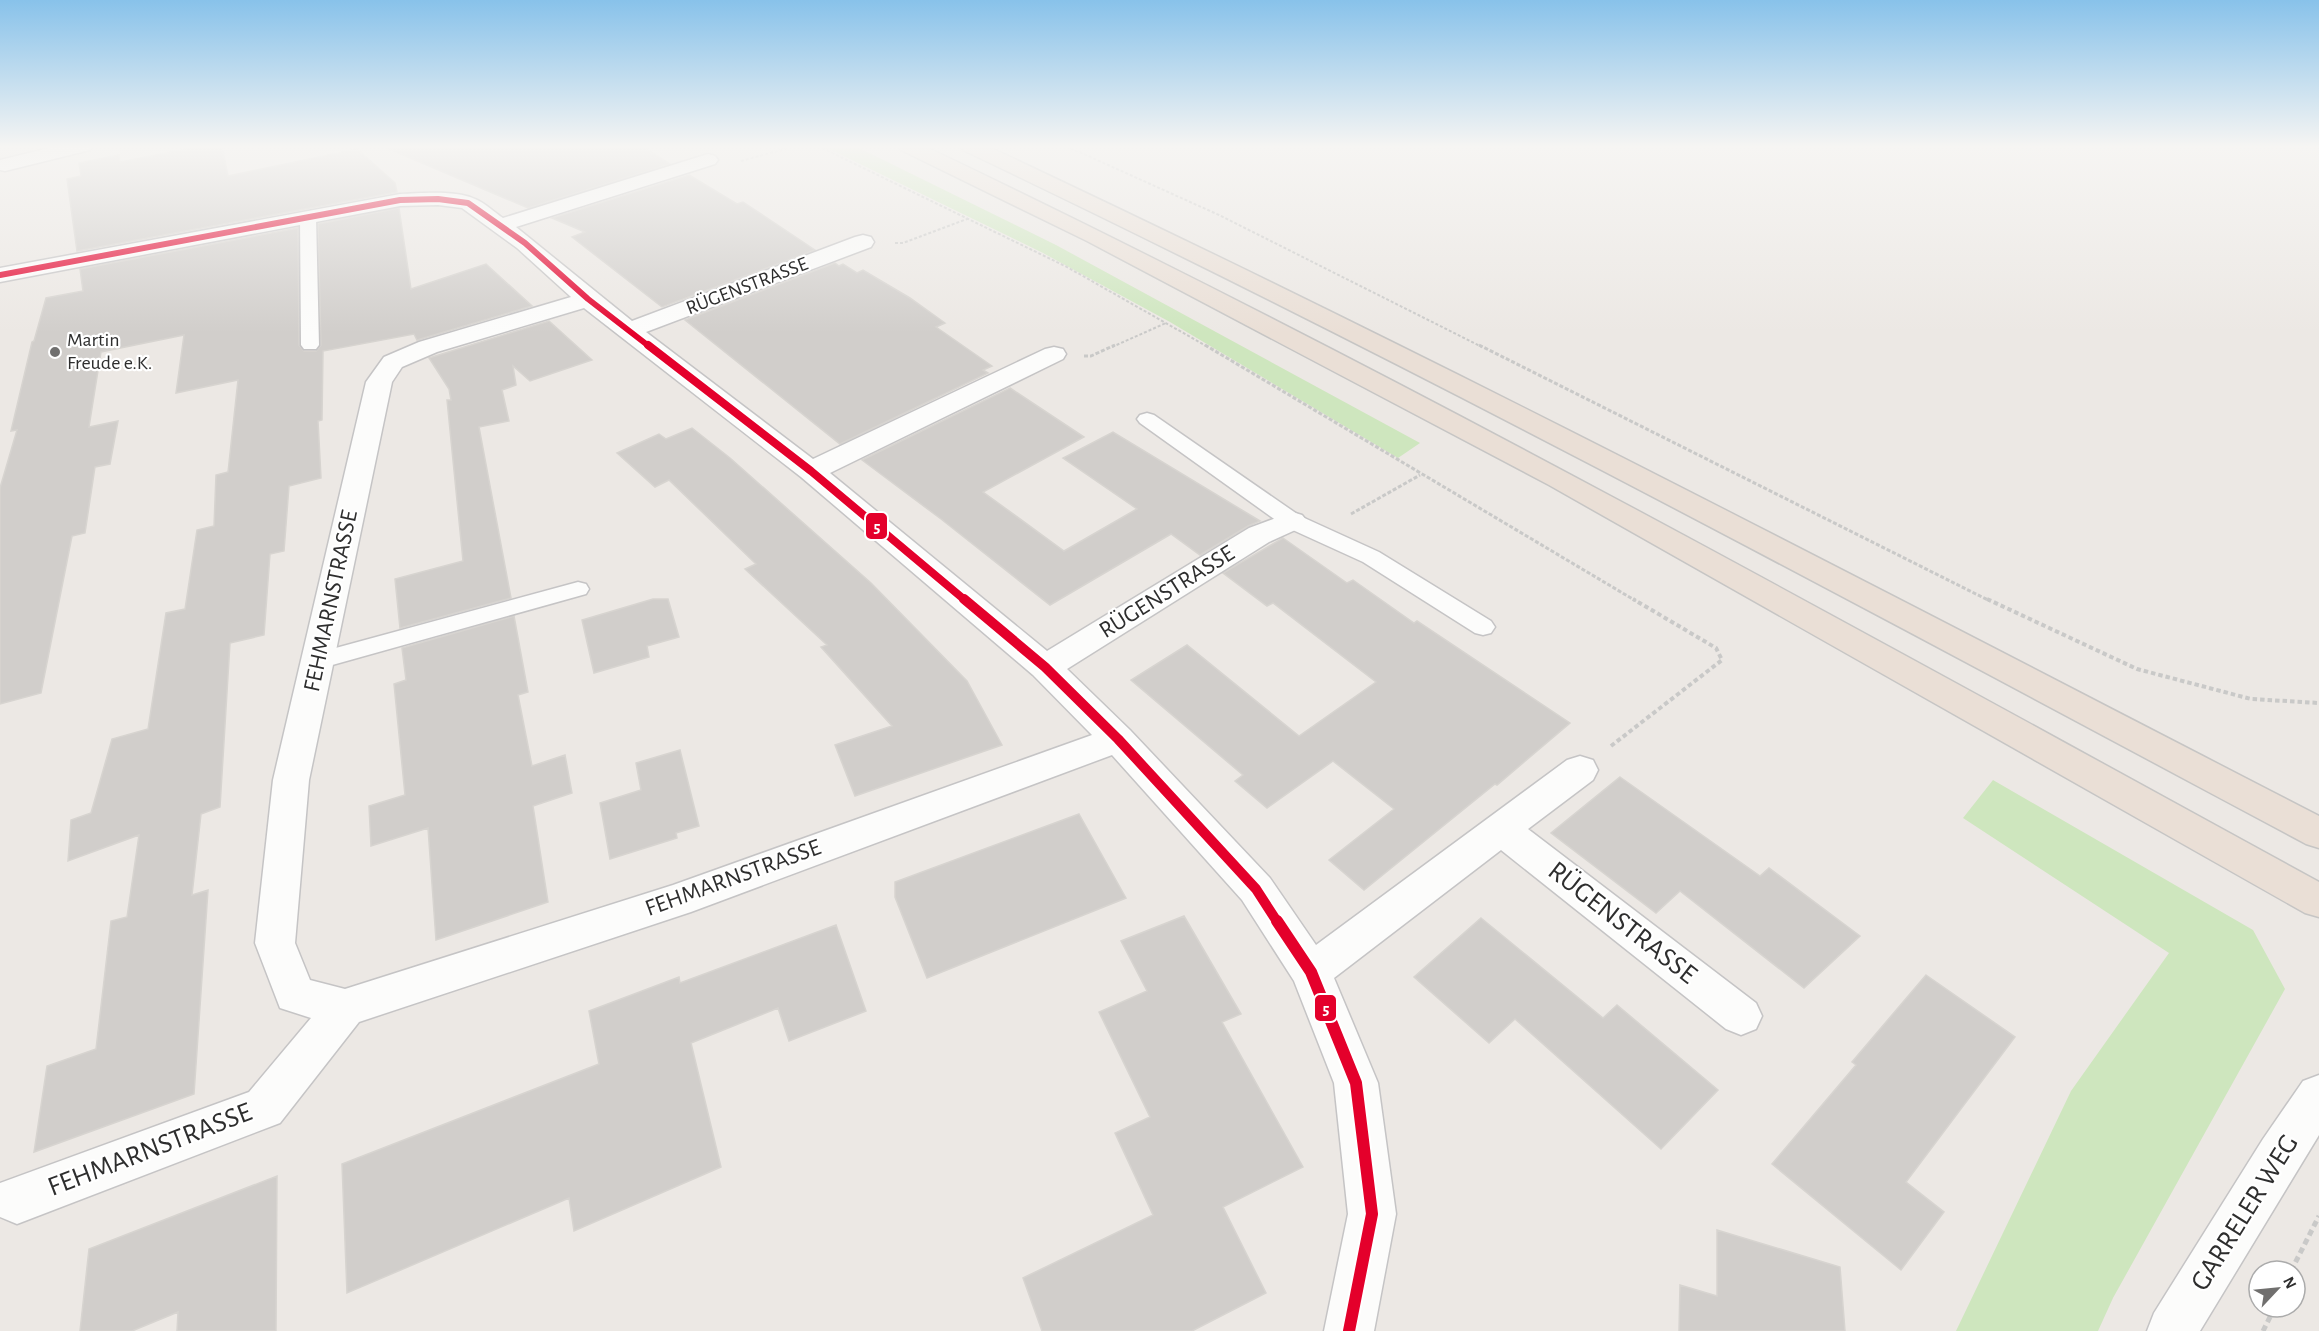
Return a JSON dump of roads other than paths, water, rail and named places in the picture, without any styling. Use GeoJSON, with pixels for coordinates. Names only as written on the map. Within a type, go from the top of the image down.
{"type":"FeatureCollection","features":[{"type":"Feature","properties":{"kind":"highway"},"geometry":{"type":"LineString","coordinates":[[1037,208],[1095,236],[1559,479],[2319,901]]}},
{"type":"Feature","properties":{"kind":"highway"},"geometry":{"type":"LineString","coordinates":[[1104,208],[1594,453],[2319,833]]}},
{"type":"Feature","properties":{"kind":"street"},"geometry":{"type":"LineString","coordinates":[[0,275],[356,208]]}},
{"type":"Feature","properties":{"kind":"street"},"geometry":{"type":"LineString","coordinates":[[476,208],[501,225],[588,299],[811,471],[1045,667],[1118,739],[1256,889],[1311,972],[1356,1083],[1372,1214],[1349,1331]]}},
{"type":"Feature","properties":{"kind":"street"},"geometry":{"type":"LineString","coordinates":[[501,225],[555,208]]}},
{"type":"Feature","properties":{"kind":"street","name":"RÜGENSTRASSE"},"geometry":{"type":"LineString","coordinates":[[630,330],[863,242]]}},
{"type":"Feature","properties":{"kind":"street","name":"FEHMARNSTRASSE"},"geometry":{"type":"LineString","coordinates":[[345,1008],[295,995],[275,943],[291,780],[379,382],[393,362],[428,347],[588,299]]}},
{"type":"Feature","properties":{"kind":"street"},"geometry":{"type":"LineString","coordinates":[[811,471],[1054,354]]}},
{"type":"Feature","properties":{"kind":"street","name":"RÜGENSTRASSE"},"geometry":{"type":"LineString","coordinates":[[1045,667],[1259,535],[1292,521]]}},
{"type":"Feature","properties":{"kind":"street","name":"FEHMARNSTRASSE"},"geometry":{"type":"LineString","coordinates":[[17,1200],[264,1107],[345,1008],[676,900],[1118,739]]}},
{"type":"Feature","properties":{"kind":"street"},"geometry":{"type":"LineString","coordinates":[[1311,972],[1580,770]]}},
{"type":"Feature","properties":{"kind":"street","name":"RÜGENSTRASSE"},"geometry":{"type":"LineString","coordinates":[[1502,830],[1741,1016]]}},
{"type":"Feature","properties":{"kind":"street","name":"GARRELER WEG"},"geometry":{"type":"LineString","coordinates":[[2172,1331],[2279,1155],[2319,1096]]}},
{"type":"Feature","properties":{"kind":"lane"},"geometry":{"type":"LineString","coordinates":[[308,217],[310,345]]}},
{"type":"Feature","properties":{"kind":"lane"},"geometry":{"type":"LineString","coordinates":[[1147,419],[1292,521],[1371,557],[1483,627]]}},
{"type":"Feature","properties":{"kind":"lane"},"geometry":{"type":"LineString","coordinates":[[318,660],[578,589]]}},
{"type":"Feature","properties":{"kind":"place","name":"Martin Freude e.K."},"geometry":{"type":"Point","coordinates":[55,352]}}]}
